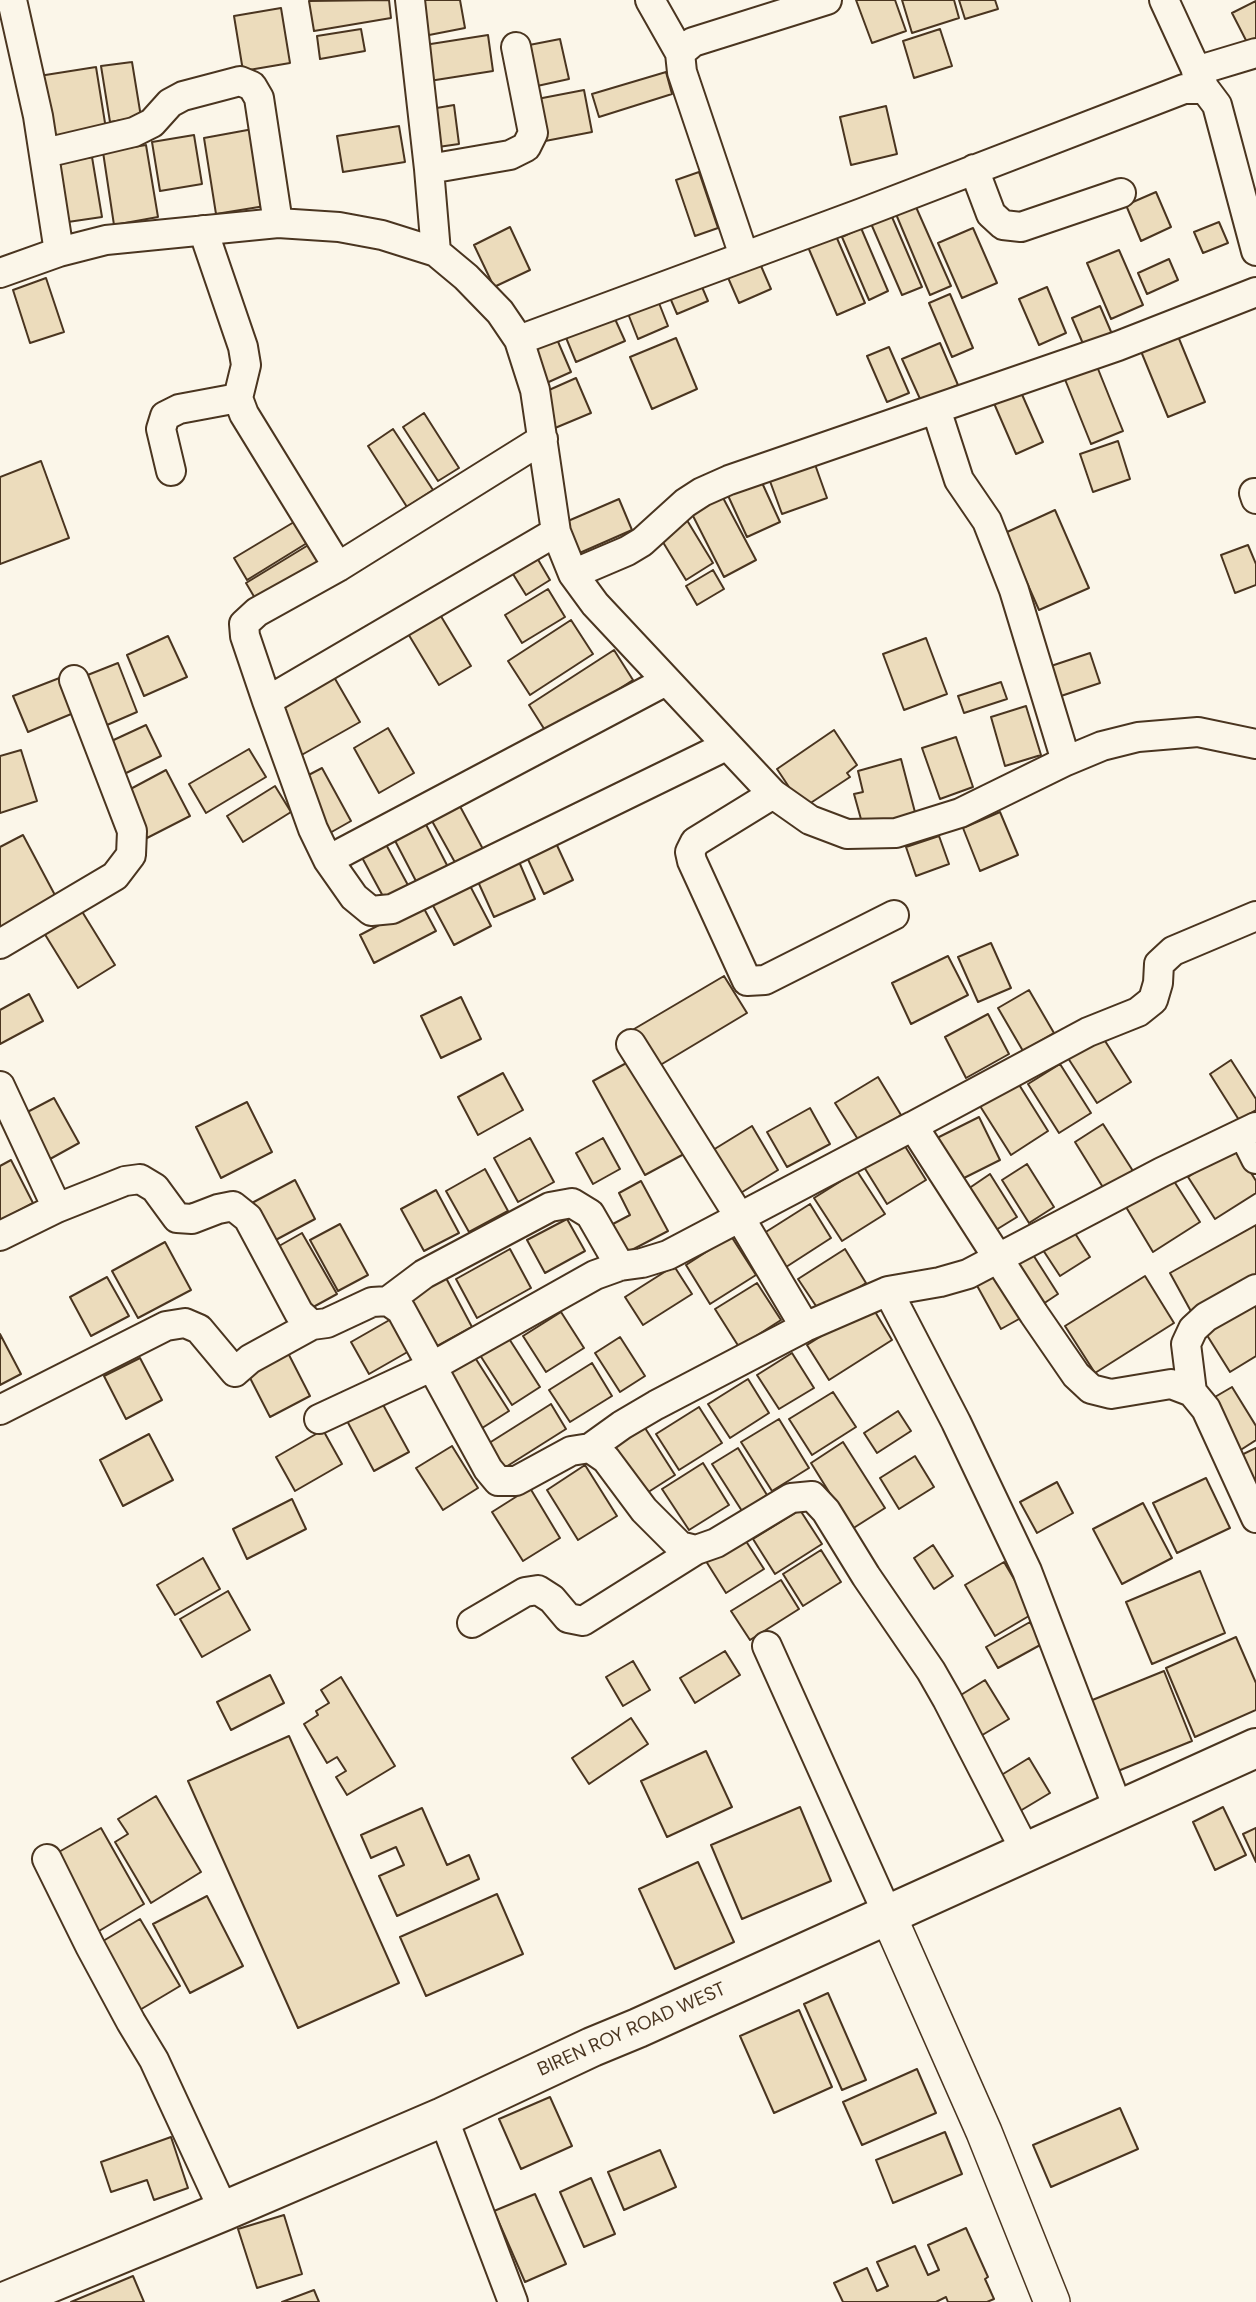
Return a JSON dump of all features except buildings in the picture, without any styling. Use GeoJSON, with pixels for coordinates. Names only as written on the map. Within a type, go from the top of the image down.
{"type":"FeatureCollection","features":[{"type":"Feature","properties":{"kind":"main road","name":"BIREN ROY ROAD WEST"},"geometry":{"type":"LineString","coordinates":[[24,2298],[443,2116],[1256,1748]]}},
{"type":"Feature","properties":{"kind":"street"},"geometry":{"type":"LineString","coordinates":[[12,0],[45,153],[59,252]]}},
{"type":"Feature","properties":{"kind":"street"},"geometry":{"type":"LineString","coordinates":[[410,0],[436,253]]}},
{"type":"Feature","properties":{"kind":"street"},"geometry":{"type":"LineString","coordinates":[[650,0],[680,53],[682,72],[744,256]]}},
{"type":"Feature","properties":{"kind":"street"},"geometry":{"type":"LineString","coordinates":[[680,53],[693,42],[827,0]]}},
{"type":"Feature","properties":{"kind":"street"},"geometry":{"type":"LineString","coordinates":[[1164,0],[1201,80],[1217,105],[1256,251]]}},
{"type":"Feature","properties":{"kind":"street"},"geometry":{"type":"LineString","coordinates":[[429,169],[510,155],[526,146],[533,133],[516,47]]}},
{"type":"Feature","properties":{"kind":"street"},"geometry":{"type":"LineString","coordinates":[[519,340],[1184,89],[1256,53]]}},
{"type":"Feature","properties":{"kind":"street"},"geometry":{"type":"LineString","coordinates":[[45,153],[134,132],[152,123],[170,103],[183,96],[240,81],[252,86],[259,98],[278,223]]}},
{"type":"Feature","properties":{"kind":"street"},"geometry":{"type":"LineString","coordinates":[[974,169],[991,214],[1003,225],[1021,227],[1121,193]]}},
{"type":"Feature","properties":{"kind":"street"},"geometry":{"type":"LineString","coordinates":[[2,268],[106,240],[278,223],[361,230],[382,234],[436,253],[466,277],[500,312],[519,340],[535,390],[556,532],[573,574],[595,604],[726,746],[773,794],[810,820],[847,834],[896,834],[960,813],[1102,746],[1138,737],[1198,732],[1256,744]]}},
{"type":"Feature","properties":{"kind":"street"},"geometry":{"type":"LineString","coordinates":[[203,230],[243,347],[246,365],[238,398],[244,414],[338,567]]}},
{"type":"Feature","properties":{"kind":"street"},"geometry":{"type":"LineString","coordinates":[[573,574],[642,542],[685,503],[729,480],[1118,346],[1256,292]]}},
{"type":"Feature","properties":{"kind":"street"},"geometry":{"type":"LineString","coordinates":[[171,471],[161,429],[165,416],[178,409],[238,398]]}},
{"type":"Feature","properties":{"kind":"street"},"geometry":{"type":"LineString","coordinates":[[936,409],[959,480],[987,521],[1014,590],[1066,761]]}},
{"type":"Feature","properties":{"kind":"street"},"geometry":{"type":"LineString","coordinates":[[543,439],[338,567],[257,612],[244,624],[245,636],[267,701],[313,829],[328,860],[354,897],[371,911],[393,909],[726,746]]}},
{"type":"Feature","properties":{"kind":"street"},"geometry":{"type":"LineString","coordinates":[[267,701],[556,532]]}},
{"type":"Feature","properties":{"kind":"street"},"geometry":{"type":"LineString","coordinates":[[0,944],[115,876],[131,855],[132,831],[74,680]]}},
{"type":"Feature","properties":{"kind":"street"},"geometry":{"type":"LineString","coordinates":[[328,860],[666,681]]}},
{"type":"Feature","properties":{"kind":"street"},"geometry":{"type":"LineString","coordinates":[[773,794],[695,842],[690,852],[747,981],[765,980],[894,915]]}},
{"type":"Feature","properties":{"kind":"street"},"geometry":{"type":"LineString","coordinates":[[319,1419],[433,1366],[595,1275],[668,1255],[1088,1032],[1138,1012],[1153,1000],[1158,983],[1159,964],[1173,951],[1256,916]]}},
{"type":"Feature","properties":{"kind":"street"},"geometry":{"type":"LineString","coordinates":[[631,1044],[805,1327]]}},
{"type":"Feature","properties":{"kind":"street"},"geometry":{"type":"LineString","coordinates":[[0,1086],[57,1208]]}},
{"type":"Feature","properties":{"kind":"street"},"geometry":{"type":"LineString","coordinates":[[913,1126],[1076,1376],[1091,1389],[1111,1394],[1171,1384],[1192,1392],[1206,1409],[1256,1518]]}},
{"type":"Feature","properties":{"kind":"street"},"geometry":{"type":"LineString","coordinates":[[388,1301],[401,1310],[488,1469],[498,1481],[516,1481],[571,1451],[590,1448],[656,1405],[805,1327],[888,1291],[968,1274],[1162,1171],[1249,1130],[1256,1159]]}},
{"type":"Feature","properties":{"kind":"street"},"geometry":{"type":"LineString","coordinates":[[0,1236],[57,1208],[125,1181],[140,1179],[155,1188],[177,1218],[192,1219],[233,1206],[248,1217],[299,1313],[312,1325]]}},
{"type":"Feature","properties":{"kind":"street"},"geometry":{"type":"LineString","coordinates":[[0,1410],[166,1326],[185,1323],[199,1329],[235,1372],[250,1359],[312,1325],[327,1323],[372,1302],[388,1301],[424,1273],[550,1207],[572,1203],[590,1214],[620,1266]]}},
{"type":"Feature","properties":{"kind":"street"},"geometry":{"type":"LineString","coordinates":[[1192,1392],[1186,1344],[1193,1329],[1206,1317],[1256,1289]]}},
{"type":"Feature","properties":{"kind":"street"},"geometry":{"type":"LineString","coordinates":[[888,1291],[956,1422],[1027,1571],[1119,1811]]}},
{"type":"Feature","properties":{"kind":"street"},"geometry":{"type":"LineString","coordinates":[[590,1448],[606,1459],[644,1510],[680,1545],[696,1550]]}},
{"type":"Feature","properties":{"kind":"street"},"geometry":{"type":"LineString","coordinates":[[472,1623],[525,1592],[538,1590],[552,1599],[568,1618],[583,1620],[696,1550],[716,1543],[791,1498],[812,1496],[826,1511],[866,1576],[931,1671],[1026,1852]]}},
{"type":"Feature","properties":{"kind":"street"},"geometry":{"type":"LineString","coordinates":[[767,1646],[984,2132],[1044,2299]]}},
{"type":"Feature","properties":{"kind":"street"},"geometry":{"type":"LineString","coordinates":[[47,1858],[90,1946],[154,2060],[224,2211]]}},
{"type":"Feature","properties":{"kind":"street"},"geometry":{"type":"LineString","coordinates":[[443,2116],[513,2302]]}}]}
